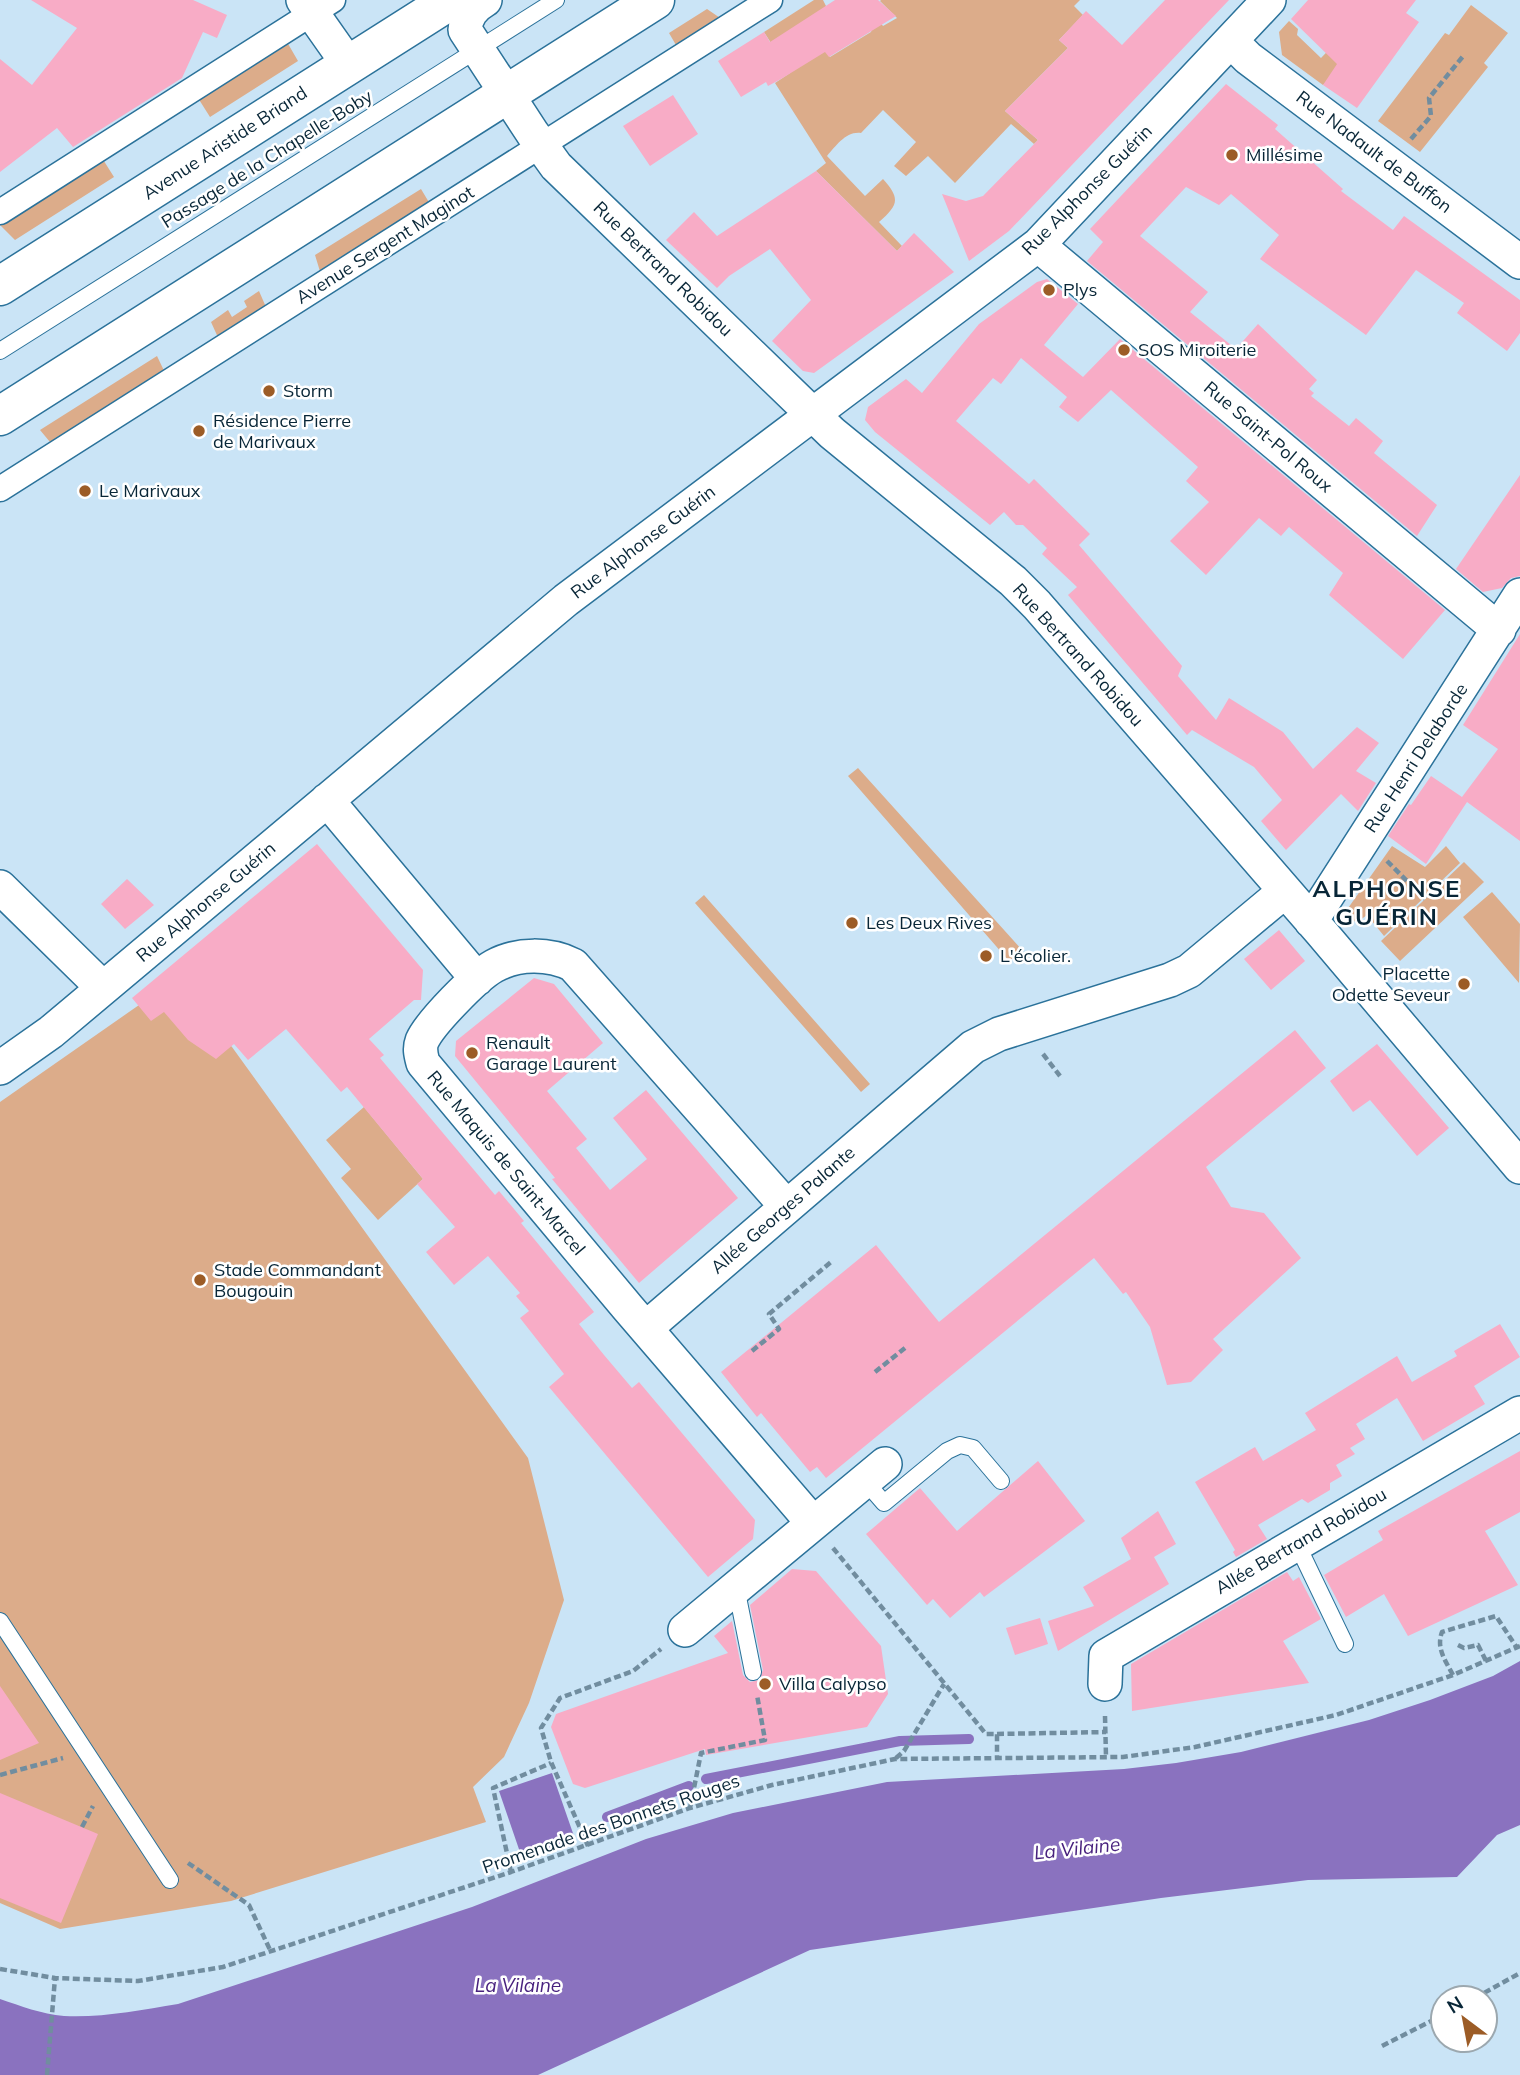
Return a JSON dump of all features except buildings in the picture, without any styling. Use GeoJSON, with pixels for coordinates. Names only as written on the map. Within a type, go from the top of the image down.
{"type":"FeatureCollection","features":[{"type":"Feature","properties":{"kind":"main road","name":"Avenue Aristide Briand"},"geometry":{"type":"LineString","coordinates":[[0,285],[451,0]]}},
{"type":"Feature","properties":{"kind":"main road"},"geometry":{"type":"LineString","coordinates":[[0,416],[655,0]]}},
{"type":"Feature","properties":{"kind":"street"},"geometry":{"type":"LineString","coordinates":[[485,0],[471,12],[466,21],[466,30],[506,94]]}},
{"type":"Feature","properties":{"kind":"street","name":"Avenue Sergent Maginot"},"geometry":{"type":"LineString","coordinates":[[0,489],[770,0]]}},
{"type":"Feature","properties":{"kind":"street","name":"Rue Alphonse Guérin"},"geometry":{"type":"LineString","coordinates":[[0,1068],[51,1032],[566,600],[1038,244],[1269,0]]}},
{"type":"Feature","properties":{"kind":"street"},"geometry":{"type":"LineString","coordinates":[[0,212],[316,4],[348,64]]}},
{"type":"Feature","properties":{"kind":"street","name":"Rue Nadault de Buffon"},"geometry":{"type":"LineString","coordinates":[[1231,41],[1248,58],[1520,262]]}},
{"type":"Feature","properties":{"kind":"street","name":"Rue Bertrand Robidou"},"geometry":{"type":"LineString","coordinates":[[506,94],[556,166],[832,433],[1013,581],[1037,605],[1517,1157]]}},
{"type":"Feature","properties":{"kind":"street","name":"Rue Saint-Pol Roux"},"geometry":{"type":"LineString","coordinates":[[1038,244],[1499,630]]}},
{"type":"Feature","properties":{"kind":"street","name":"Rue Henri Delaborde"},"geometry":{"type":"LineString","coordinates":[[1311,921],[1520,595]]}},
{"type":"Feature","properties":{"kind":"street"},"geometry":{"type":"LineString","coordinates":[[327,800],[477,979]]}},
{"type":"Feature","properties":{"kind":"street"},"geometry":{"type":"LineString","coordinates":[[0,887],[103,988]]}},
{"type":"Feature","properties":{"kind":"street","name":"Allée Georges Palante"},"geometry":{"type":"LineString","coordinates":[[646,1328],[973,1047],[999,1034],[1170,980],[1189,971],[1285,891]]}},
{"type":"Feature","properties":{"kind":"street","name":"Rue Maquis de Saint-Marcel"},"geometry":{"type":"LineString","coordinates":[[646,1328],[423,1063],[419,1051],[423,1039],[443,1013],[477,979],[494,966],[517,958],[540,955],[558,957],[573,965],[786,1206]]}},
{"type":"Feature","properties":{"kind":"street"},"geometry":{"type":"LineString","coordinates":[[646,1328],[813,1523]]}},
{"type":"Feature","properties":{"kind":"street","name":"Allée Bertrand Robidou"},"geometry":{"type":"LineString","coordinates":[[1105,1684],[1107,1656],[1520,1413]]}},
{"type":"Feature","properties":{"kind":"street"},"geometry":{"type":"LineString","coordinates":[[685,1630],[875,1473]]}},
{"type":"Feature","properties":{"kind":"lane","name":"Passage de la Chapelle-Boby"},"geometry":{"type":"LineString","coordinates":[[0,351],[556,0]]}},
{"type":"Feature","properties":{"kind":"lane"},"geometry":{"type":"LineString","coordinates":[[875,1473],[884,1503],[947,1451],[960,1445],[973,1448],[1001,1481]]}},
{"type":"Feature","properties":{"kind":"lane"},"geometry":{"type":"LineString","coordinates":[[1297,1544],[1345,1644]]}},
{"type":"Feature","properties":{"kind":"lane"},"geometry":{"type":"LineString","coordinates":[[736,1587],[753,1672]]}},
{"type":"Feature","properties":{"kind":"lane"},"geometry":{"type":"LineString","coordinates":[[0,1621],[170,1880]]}},
{"type":"Feature","properties":{"kind":"path"},"geometry":{"type":"LineString","coordinates":[[1392,165],[1431,116],[1429,98],[1464,55]]}},
{"type":"Feature","properties":{"kind":"path"},"geometry":{"type":"LineString","coordinates":[[1365,837],[1425,900]]}},
{"type":"Feature","properties":{"kind":"path"},"geometry":{"type":"LineString","coordinates":[[1040,1051],[1060,1076]]}},
{"type":"Feature","properties":{"kind":"path"},"geometry":{"type":"LineString","coordinates":[[752,1351],[779,1329],[769,1314],[831,1262]]}},
{"type":"Feature","properties":{"kind":"path"},"geometry":{"type":"LineString","coordinates":[[875,1372],[905,1348]]}},
{"type":"Feature","properties":{"kind":"path"},"geometry":{"type":"LineString","coordinates":[[841,1557],[986,1734],[1105,1732],[1106,1757]]}},
{"type":"Feature","properties":{"kind":"path"},"geometry":{"type":"LineString","coordinates":[[1452,1675],[1440,1650],[1442,1632],[1496,1616],[1519,1647]]}},
{"type":"Feature","properties":{"kind":"path"},"geometry":{"type":"LineString","coordinates":[[588,1846],[551,1762],[541,1728],[560,1698],[633,1671],[685,1630]]}},
{"type":"Feature","properties":{"kind":"path"},"geometry":{"type":"LineString","coordinates":[[1458,1645],[1464,1648],[1478,1645],[1486,1661]]}},
{"type":"Feature","properties":{"kind":"path","name":"Promenade des Bonnets Rouges"},"geometry":{"type":"LineString","coordinates":[[0,1969],[55,1978],[138,1981],[223,1967],[588,1846],[690,1808],[772,1785],[895,1759],[1124,1757],[1195,1747],[1336,1715],[1452,1675],[1519,1647]]}},
{"type":"Feature","properties":{"kind":"path"},"geometry":{"type":"LineString","coordinates":[[690,1808],[701,1753],[765,1740],[753,1672]]}},
{"type":"Feature","properties":{"kind":"path"},"geometry":{"type":"LineString","coordinates":[[895,1759],[904,1751],[944,1684]]}},
{"type":"Feature","properties":{"kind":"path"},"geometry":{"type":"LineString","coordinates":[[997,1734],[997,1758]]}},
{"type":"Feature","properties":{"kind":"path"},"geometry":{"type":"LineString","coordinates":[[0,1775],[71,1756]]}},
{"type":"Feature","properties":{"kind":"path"},"geometry":{"type":"LineString","coordinates":[[511,1872],[493,1788],[551,1762]]}},
{"type":"Feature","properties":{"kind":"path"},"geometry":{"type":"LineString","coordinates":[[1499,1985],[1520,1973]]}},
{"type":"Feature","properties":{"kind":"path"},"geometry":{"type":"LineString","coordinates":[[47,2075],[55,1978]]}},
{"type":"Feature","properties":{"kind":"path"},"geometry":{"type":"LineString","coordinates":[[1382,2046],[1429,2022]]}},
{"type":"Feature","properties":{"kind":"shaded area"},"geometry":{"type":"Polygon","coordinates":[[[814,0],[823,0],[826,6],[818,41],[830,57],[871,32],[876,17],[883,26],[897,18],[881,0],[1080,0],[1074,6],[1083,15],[1059,40],[1068,48],[1005,111],[1038,140],[1034,144],[1011,124],[955,183],[928,156],[906,176],[894,166],[916,142],[883,110],[861,133],[846,137],[827,156],[865,196],[883,179],[889,186],[895,202],[879,222],[902,246],[897,251],[816,171],[826,163],[775,83],[790,73],[764,32],[814,0]]]}},
{"type":"Feature","properties":{"kind":"shaded area"},"geometry":{"type":"Polygon","coordinates":[[[1471,5],[1508,33],[1484,63],[1488,67],[1420,152],[1378,121],[1445,33],[1449,35],[1471,5]]]}},
{"type":"Feature","properties":{"kind":"shaded area"},"geometry":{"type":"Polygon","coordinates":[[[707,9],[726,22],[680,52],[669,33],[707,9]]]}},
{"type":"Feature","properties":{"kind":"shaded area"},"geometry":{"type":"Polygon","coordinates":[[[1289,21],[1298,29],[1297,35],[1321,58],[1349,29],[1373,45],[1323,85],[1282,55],[1279,32],[1289,21]]]}},
{"type":"Feature","properties":{"kind":"shaded area"},"geometry":{"type":"Polygon","coordinates":[[[287,42],[298,61],[210,117],[198,98],[287,42]]]}},
{"type":"Feature","properties":{"kind":"shaded area"},"geometry":{"type":"Polygon","coordinates":[[[102,158],[114,177],[15,240],[0,225],[0,222],[20,209],[23,212],[37,204],[35,200],[102,158]]]}},
{"type":"Feature","properties":{"kind":"shaded area"},"geometry":{"type":"Polygon","coordinates":[[[421,189],[433,209],[322,278],[315,255],[421,189]]]}},
{"type":"Feature","properties":{"kind":"shaded area"},"geometry":{"type":"Polygon","coordinates":[[[259,291],[269,314],[221,344],[211,322],[228,310],[232,317],[247,307],[244,301],[259,291]]]}},
{"type":"Feature","properties":{"kind":"shaded area"},"geometry":{"type":"Polygon","coordinates":[[[157,356],[167,377],[55,448],[40,430],[157,356]]]}},
{"type":"Feature","properties":{"kind":"shaded area"},"geometry":{"type":"Polygon","coordinates":[[[858,768],[1022,950],[1009,961],[848,776],[858,768]]]}},
{"type":"Feature","properties":{"kind":"shaded area"},"geometry":{"type":"Polygon","coordinates":[[[1392,846],[1425,867],[1446,846],[1460,863],[1384,936],[1367,915],[1356,923],[1346,911],[1392,846]]]}},
{"type":"Feature","properties":{"kind":"shaded area"},"geometry":{"type":"Polygon","coordinates":[[[1464,862],[1484,882],[1400,961],[1381,941],[1464,862]]]}},
{"type":"Feature","properties":{"kind":"shaded area"},"geometry":{"type":"Polygon","coordinates":[[[1492,892],[1520,924],[1519,983],[1463,917],[1492,892]]]}},
{"type":"Feature","properties":{"kind":"shaded area"},"geometry":{"type":"Polygon","coordinates":[[[704,895],[870,1084],[861,1092],[695,903],[704,895]]]}},
{"type":"Feature","properties":{"kind":"shaded area","name":"Stade Commandant Bougouin"},"geometry":{"type":"Polygon","coordinates":[[[172,982],[232,1047],[528,1458],[564,1600],[529,1703],[504,1757],[473,1787],[486,1822],[231,1901],[60,1929],[0,1903],[0,1102],[172,982]]]}},
{"type":"Feature","properties":{"kind":"shaded area"},"geometry":{"type":"Polygon","coordinates":[[[364,1107],[423,1179],[378,1220],[341,1178],[351,1169],[326,1140],[364,1107]]]}},
{"type":"Feature","properties":{"kind":"water","name":"La Vilaine"},"geometry":{"type":"Polygon","coordinates":[[[1520,1661],[1520,1825],[1497,1835],[1457,1877],[1308,1880],[1161,1898],[810,1950],[538,2075],[0,2075],[0,1999],[39,2012],[64,2016],[107,2015],[178,2004],[472,1907],[646,1839],[733,1813],[887,1782],[1124,1769],[1241,1752],[1369,1720],[1493,1676],[1520,1661]]]}},
{"type":"Feature","properties":{"kind":"water"},"geometry":{"type":"Polygon","coordinates":[[[552,1773],[575,1839],[522,1858],[499,1791],[552,1773]]]}},
{"type":"Feature","properties":{"kind":"waterway"},"geometry":{"type":"LineString","coordinates":[[706,1779],[900,1741],[969,1739]]}},
{"type":"Feature","properties":{"kind":"waterway"},"geometry":{"type":"LineString","coordinates":[[607,1817],[689,1786]]}},
{"type":"Feature","properties":{"kind":"place","name":"Millésime"},"geometry":{"type":"Point","coordinates":[1232,155]}},
{"type":"Feature","properties":{"kind":"place","name":"Plys"},"geometry":{"type":"Point","coordinates":[1049,290]}},
{"type":"Feature","properties":{"kind":"place","name":"SOS Miroiterie"},"geometry":{"type":"Point","coordinates":[1124,350]}},
{"type":"Feature","properties":{"kind":"place","name":"Storm"},"geometry":{"type":"Point","coordinates":[269,391]}},
{"type":"Feature","properties":{"kind":"place","name":"Résidence Pierre de Marivaux"},"geometry":{"type":"Point","coordinates":[199,431]}},
{"type":"Feature","properties":{"kind":"place","name":"Le Marivaux"},"geometry":{"type":"Point","coordinates":[85,491]}},
{"type":"Feature","properties":{"kind":"place","name":"Les Deux Rives"},"geometry":{"type":"Point","coordinates":[852,923]}},
{"type":"Feature","properties":{"kind":"place","name":"L'écolier."},"geometry":{"type":"Point","coordinates":[986,956]}},
{"type":"Feature","properties":{"kind":"place","name":"Placette Odette Seveur"},"geometry":{"type":"Point","coordinates":[1464,984]}},
{"type":"Feature","properties":{"kind":"place","name":"Renault Garage Laurent"},"geometry":{"type":"Point","coordinates":[472,1053]}},
{"type":"Feature","properties":{"kind":"place","name":"Stade Commandant Bougouin"},"geometry":{"type":"Point","coordinates":[200,1280]}},
{"type":"Feature","properties":{"kind":"place","name":"Villa Calypso"},"geometry":{"type":"Point","coordinates":[765,1684]}},
{"type":"Feature","properties":{"kind":"district","name":"ALPHONSE GUÉRIN"},"geometry":{"type":"Point","coordinates":[1387,903]}}]}
